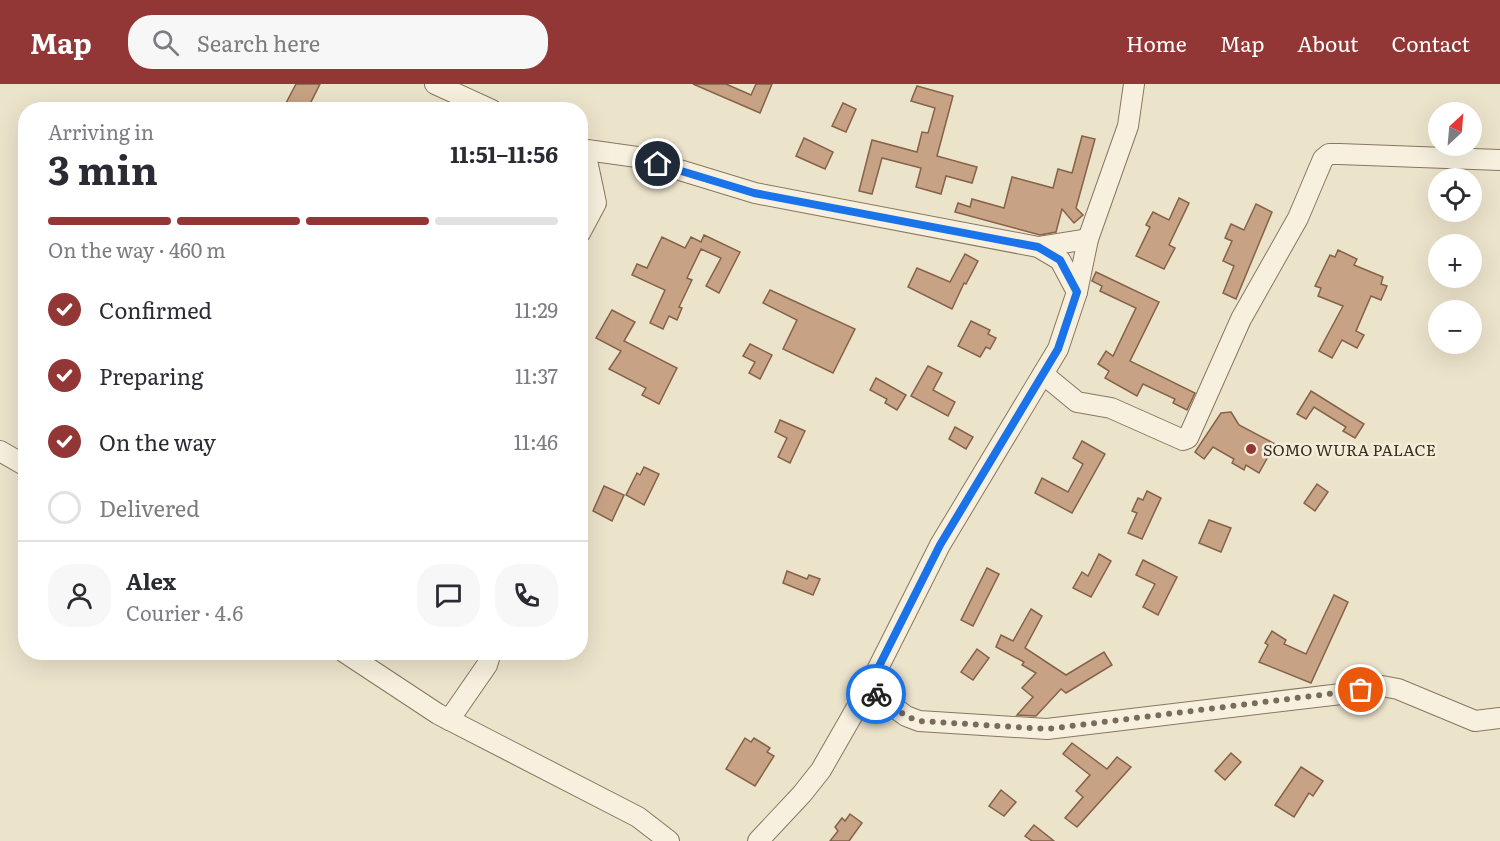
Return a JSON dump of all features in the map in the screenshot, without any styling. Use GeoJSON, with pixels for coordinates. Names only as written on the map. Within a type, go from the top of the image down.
{"type":"FeatureCollection","features":[{"type":"Feature","properties":{"kind":"street"},"geometry":{"type":"LineString","coordinates":[[435,84],[474,102]]}},
{"type":"Feature","properties":{"kind":"street"},"geometry":{"type":"LineString","coordinates":[[758,841],[821,770],[868,688],[940,545],[1058,349],[1077,292],[1088,239],[1128,126],[1134,84]]}},
{"type":"Feature","properties":{"kind":"street"},"geometry":{"type":"LineString","coordinates":[[588,151],[638,157],[754,193],[1038,247],[1060,260],[1077,292]]}},
{"type":"Feature","properties":{"kind":"street"},"geometry":{"type":"LineString","coordinates":[[1043,374],[1077,402],[1111,408],[1183,441],[1188,438],[1241,319],[1298,218],[1323,159],[1329,154],[1339,154],[1500,160]]}},
{"type":"Feature","properties":{"kind":"street"},"geometry":{"type":"LineString","coordinates":[[588,170],[596,203],[588,218]]}},
{"type":"Feature","properties":{"kind":"street"},"geometry":{"type":"LineString","coordinates":[[1038,247],[1088,239]]}},
{"type":"Feature","properties":{"kind":"street"},"geometry":{"type":"LineString","coordinates":[[0,451],[18,461]]}},
{"type":"Feature","properties":{"kind":"street"},"geometry":{"type":"LineString","coordinates":[[356,660],[449,720],[638,817],[669,841]]}},
{"type":"Feature","properties":{"kind":"street"},"geometry":{"type":"LineString","coordinates":[[449,720],[487,666],[489,660]]}},
{"type":"Feature","properties":{"kind":"street"},"geometry":{"type":"LineString","coordinates":[[868,688],[906,716],[919,721],[1028,728],[1221,709],[1382,686],[1398,690],[1474,721],[1500,718]]}},
{"type":"Feature","properties":{"kind":"building"},"geometry":{"type":"Polygon","coordinates":[[[296,84],[320,84],[311,102],[287,102],[296,84]]]}},
{"type":"Feature","properties":{"kind":"building"},"geometry":{"type":"Polygon","coordinates":[[[693,84],[726,84],[751,95],[756,84],[772,84],[760,113],[693,84]]]}},
{"type":"Feature","properties":{"kind":"building"},"geometry":{"type":"Polygon","coordinates":[[[917,86],[953,96],[937,156],[977,167],[972,183],[946,176],[941,194],[916,187],[921,168],[882,158],[872,194],[859,191],[872,140],[917,152],[922,132],[928,133],[935,108],[911,101],[917,86]]]}},
{"type":"Feature","properties":{"kind":"building"},"geometry":{"type":"Polygon","coordinates":[[[843,103],[856,109],[846,132],[832,126],[843,103]]]}},
{"type":"Feature","properties":{"kind":"building"},"geometry":{"type":"Polygon","coordinates":[[[1082,136],[1095,139],[1076,208],[1083,215],[1074,223],[1062,209],[1056,232],[1040,235],[955,212],[958,203],[970,207],[972,199],[1004,208],[1012,177],[1053,188],[1058,169],[1072,173],[1082,136]]]}},
{"type":"Feature","properties":{"kind":"building"},"geometry":{"type":"Polygon","coordinates":[[[804,138],[833,152],[825,169],[796,156],[804,138]]]}},
{"type":"Feature","properties":{"kind":"building"},"geometry":{"type":"Polygon","coordinates":[[[1179,198],[1189,203],[1169,245],[1175,248],[1164,269],[1136,256],[1150,227],[1146,225],[1153,212],[1169,220],[1179,198]]]}},
{"type":"Feature","properties":{"kind":"building"},"geometry":{"type":"Polygon","coordinates":[[[1256,204],[1272,212],[1236,299],[1223,293],[1234,266],[1223,261],[1232,241],[1225,238],[1231,224],[1244,230],[1256,204]]]}},
{"type":"Feature","properties":{"kind":"building"},"geometry":{"type":"Polygon","coordinates":[[[704,235],[740,252],[719,293],[706,286],[721,258],[701,249],[687,278],[692,280],[679,307],[682,308],[677,320],[669,316],[663,329],[650,323],[665,290],[632,275],[637,264],[647,268],[662,237],[685,248],[691,237],[701,242],[704,235]]]}},
{"type":"Feature","properties":{"kind":"building"},"geometry":{"type":"Polygon","coordinates":[[[1338,250],[1357,259],[1354,265],[1383,277],[1381,284],[1387,286],[1381,300],[1371,296],[1356,331],[1364,335],[1357,348],[1342,340],[1332,358],[1319,351],[1343,306],[1318,296],[1321,288],[1315,286],[1330,255],[1335,257],[1338,250]]]}},
{"type":"Feature","properties":{"kind":"building"},"geometry":{"type":"Polygon","coordinates":[[[965,254],[978,261],[966,284],[964,283],[952,309],[908,287],[917,268],[950,282],[965,254]]]}},
{"type":"Feature","properties":{"kind":"building"},"geometry":{"type":"Polygon","coordinates":[[[1096,272],[1159,302],[1130,361],[1195,393],[1187,410],[1173,403],[1175,399],[1143,384],[1137,396],[1105,378],[1109,371],[1098,364],[1106,351],[1113,356],[1136,308],[1100,291],[1102,286],[1092,281],[1096,272]]]}},
{"type":"Feature","properties":{"kind":"building"},"geometry":{"type":"Polygon","coordinates":[[[770,290],[855,329],[833,373],[783,349],[797,320],[763,303],[770,290]]]}},
{"type":"Feature","properties":{"kind":"building"},"geometry":{"type":"Polygon","coordinates":[[[612,310],[635,322],[624,341],[677,368],[659,404],[642,395],[646,388],[609,369],[621,351],[596,338],[612,310]]]}},
{"type":"Feature","properties":{"kind":"building"},"geometry":{"type":"Polygon","coordinates":[[[971,321],[990,330],[988,334],[996,338],[990,349],[986,347],[980,357],[958,346],[971,321]]]}},
{"type":"Feature","properties":{"kind":"building"},"geometry":{"type":"Polygon","coordinates":[[[750,344],[772,355],[760,379],[749,373],[755,362],[743,356],[750,344]]]}},
{"type":"Feature","properties":{"kind":"building"},"geometry":{"type":"Polygon","coordinates":[[[928,366],[942,373],[933,390],[955,402],[948,416],[911,396],[928,366]]]}},
{"type":"Feature","properties":{"kind":"building"},"geometry":{"type":"Polygon","coordinates":[[[876,378],[906,395],[897,410],[885,403],[887,399],[870,390],[876,378]]]}},
{"type":"Feature","properties":{"kind":"building"},"geometry":{"type":"Polygon","coordinates":[[[1311,391],[1364,424],[1355,438],[1343,431],[1346,427],[1314,407],[1306,419],[1297,414],[1311,391]]]}},
{"type":"Feature","properties":{"kind":"building"},"geometry":{"type":"Polygon","coordinates":[[[1231,412],[1239,425],[1275,444],[1259,473],[1246,465],[1244,470],[1232,463],[1234,459],[1213,447],[1204,459],[1195,452],[1221,413],[1231,412]]]}},
{"type":"Feature","properties":{"kind":"building"},"geometry":{"type":"Polygon","coordinates":[[[780,420],[805,431],[790,463],[778,457],[787,438],[775,432],[780,420]]]}},
{"type":"Feature","properties":{"kind":"building"},"geometry":{"type":"Polygon","coordinates":[[[955,427],[973,437],[966,449],[949,439],[955,427]]]}},
{"type":"Feature","properties":{"kind":"building"},"geometry":{"type":"Polygon","coordinates":[[[1082,441],[1105,454],[1072,513],[1035,493],[1042,478],[1068,492],[1083,464],[1073,458],[1082,441]]]}},
{"type":"Feature","properties":{"kind":"building"},"geometry":{"type":"Polygon","coordinates":[[[644,467],[659,474],[644,505],[626,495],[637,473],[640,475],[644,467]]]}},
{"type":"Feature","properties":{"kind":"building"},"geometry":{"type":"Polygon","coordinates":[[[1317,484],[1328,492],[1315,511],[1304,503],[1317,484]]]}},
{"type":"Feature","properties":{"kind":"building"},"geometry":{"type":"Polygon","coordinates":[[[604,486],[624,495],[612,521],[593,511],[604,486]]]}},
{"type":"Feature","properties":{"kind":"building"},"geometry":{"type":"Polygon","coordinates":[[[1147,491],[1161,498],[1142,539],[1128,533],[1137,513],[1132,511],[1138,498],[1143,500],[1147,491]]]}},
{"type":"Feature","properties":{"kind":"building"},"geometry":{"type":"Polygon","coordinates":[[[1209,520],[1231,528],[1221,552],[1199,543],[1209,520]]]}},
{"type":"Feature","properties":{"kind":"building"},"geometry":{"type":"Polygon","coordinates":[[[1099,554],[1111,561],[1091,597],[1073,588],[1082,572],[1088,576],[1099,554]]]}},
{"type":"Feature","properties":{"kind":"building"},"geometry":{"type":"Polygon","coordinates":[[[1143,560],[1177,577],[1158,615],[1143,607],[1155,584],[1136,575],[1143,560]]]}},
{"type":"Feature","properties":{"kind":"building"},"geometry":{"type":"Polygon","coordinates":[[[987,568],[999,574],[973,626],[961,620],[987,568]]]}},
{"type":"Feature","properties":{"kind":"building"},"geometry":{"type":"Polygon","coordinates":[[[787,571],[807,579],[809,575],[820,579],[813,595],[783,583],[787,571]]]}},
{"type":"Feature","properties":{"kind":"building"},"geometry":{"type":"Polygon","coordinates":[[[1334,595],[1348,602],[1311,683],[1259,662],[1268,645],[1265,643],[1272,631],[1286,640],[1284,644],[1306,654],[1334,595]]]}},
{"type":"Feature","properties":{"kind":"building"},"geometry":{"type":"Polygon","coordinates":[[[1031,609],[1042,616],[1025,648],[1066,675],[1104,652],[1112,665],[1066,693],[1061,689],[1036,716],[1017,715],[1033,697],[1022,688],[1036,673],[1022,665],[1024,662],[996,647],[1001,635],[1013,641],[1031,609]]]}},
{"type":"Feature","properties":{"kind":"building"},"geometry":{"type":"Polygon","coordinates":[[[977,649],[989,658],[973,680],[961,672],[977,649]]]}},
{"type":"Feature","properties":{"kind":"building"},"geometry":{"type":"Polygon","coordinates":[[[745,738],[751,742],[754,738],[770,748],[767,752],[774,756],[755,786],[726,769],[745,738]]]}},
{"type":"Feature","properties":{"kind":"building"},"geometry":{"type":"Polygon","coordinates":[[[1072,743],[1107,769],[1117,757],[1131,767],[1077,827],[1065,818],[1083,797],[1076,791],[1090,775],[1063,754],[1072,743]]]}},
{"type":"Feature","properties":{"kind":"building"},"geometry":{"type":"Polygon","coordinates":[[[1231,753],[1241,762],[1225,780],[1215,771],[1231,753]]]}},
{"type":"Feature","properties":{"kind":"building"},"geometry":{"type":"Polygon","coordinates":[[[1301,767],[1323,781],[1313,796],[1309,793],[1294,817],[1275,805],[1301,767]]]}},
{"type":"Feature","properties":{"kind":"building"},"geometry":{"type":"Polygon","coordinates":[[[1001,790],[1016,802],[1004,816],[989,806],[1001,790]]]}},
{"type":"Feature","properties":{"kind":"building"},"geometry":{"type":"Polygon","coordinates":[[[850,814],[862,823],[849,841],[830,841],[838,831],[835,827],[842,818],[845,821],[850,814]]]}},
{"type":"Feature","properties":{"kind":"building"},"geometry":{"type":"Polygon","coordinates":[[[1034,825],[1054,841],[1032,841],[1025,836],[1034,825]]]}},
{"type":"Feature","properties":{"kind":"way so far"},"geometry":{"type":"LineString","coordinates":[[876,694],[906,716],[919,721],[1047,729],[1361,690]]}},
{"type":"Feature","properties":{"kind":"place","name":"SOMO WURA PALACE"},"geometry":{"type":"Point","coordinates":[1251,449]}},
{"type":"Feature","properties":{"kind":"route"},"geometry":{"type":"LineString","coordinates":[[658,164],[754,193],[1038,247],[1060,260],[1077,292],[1058,349],[940,545],[868,688],[876,694]]}}]}
